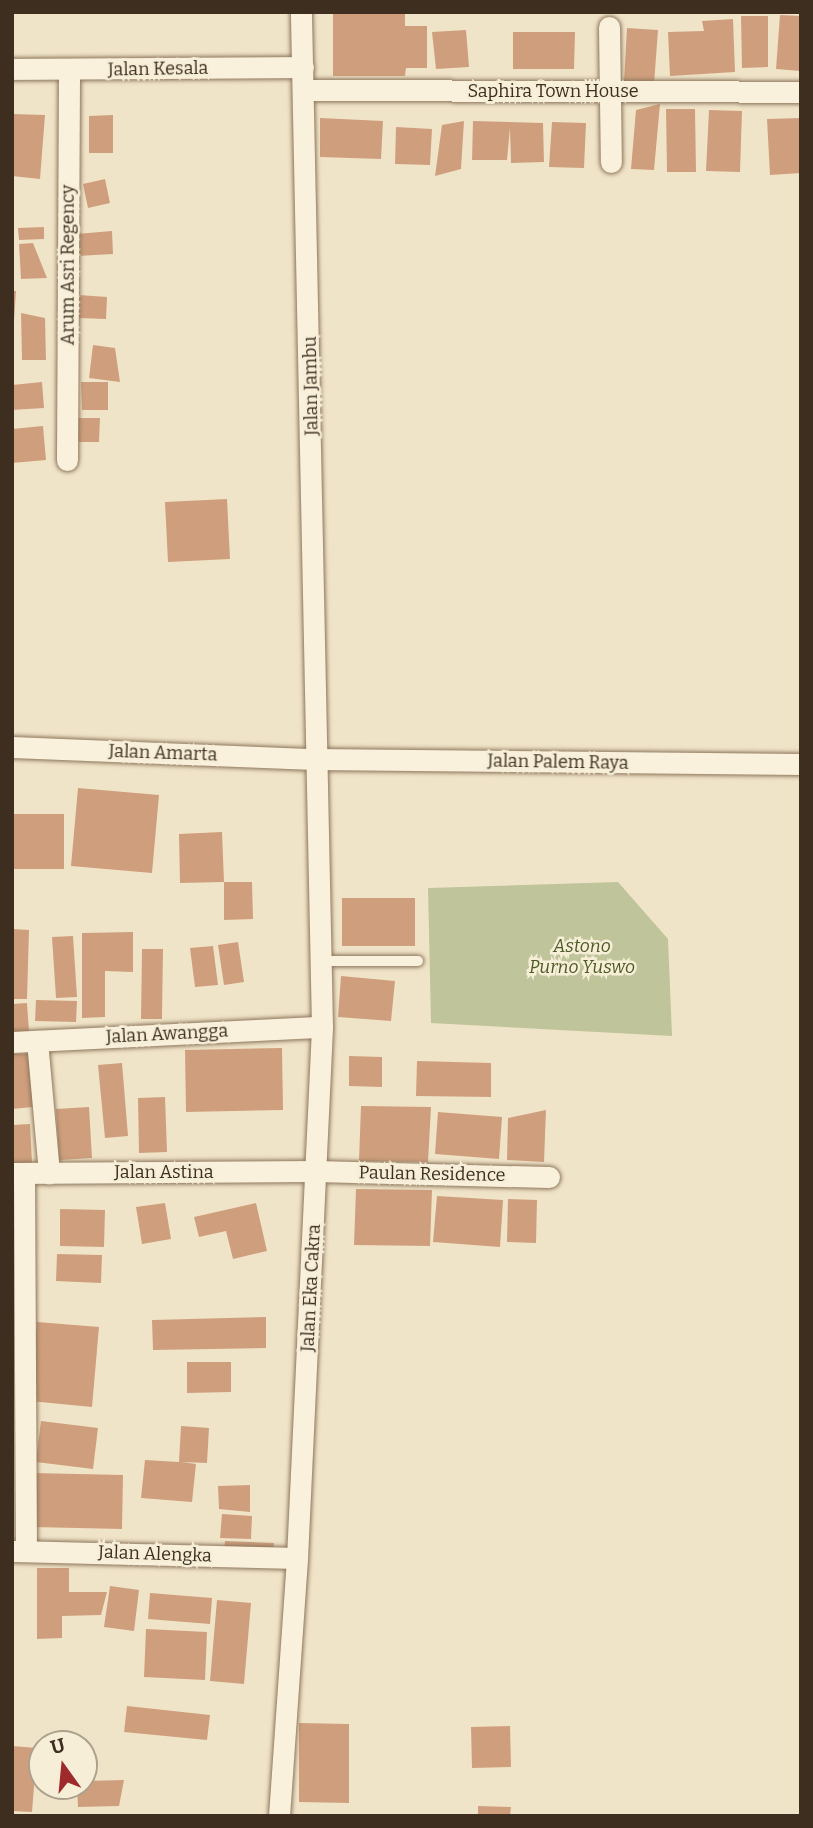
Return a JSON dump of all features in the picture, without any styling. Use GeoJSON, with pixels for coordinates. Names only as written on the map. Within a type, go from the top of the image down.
{"type":"FeatureCollection","features":[{"type":"Feature","properties":{"kind":"street","name":"Jalan Jambu"},"geometry":{"type":"LineString","coordinates":[[301,12],[314,759]]}},
{"type":"Feature","properties":{"kind":"street"},"geometry":{"type":"LineString","coordinates":[[609,27],[611,162]]}},
{"type":"Feature","properties":{"kind":"street","name":"Jalan Kesala"},"geometry":{"type":"LineString","coordinates":[[12,69],[303,67]]}},
{"type":"Feature","properties":{"kind":"street","name":"Arum Asri Regency"},"geometry":{"type":"LineString","coordinates":[[66,460],[69,70]]}},
{"type":"Feature","properties":{"kind":"street","name":"Saphira Town House"},"geometry":{"type":"LineString","coordinates":[[304,90],[801,92]]}},
{"type":"Feature","properties":{"kind":"street","name":"Jalan Amarta"},"geometry":{"type":"LineString","coordinates":[[12,747],[314,759]]}},
{"type":"Feature","properties":{"kind":"street","name":"Jalan Palem Raya"},"geometry":{"type":"LineString","coordinates":[[314,759],[801,764]]}},
{"type":"Feature","properties":{"kind":"street","name":"Jalan Eka Cakra"},"geometry":{"type":"LineString","coordinates":[[279,1816],[297,1558],[322,1027],[314,759]]}},
{"type":"Feature","properties":{"kind":"street","name":"Jalan Awangga"},"geometry":{"type":"LineString","coordinates":[[12,1042],[322,1027]]}},
{"type":"Feature","properties":{"kind":"street"},"geometry":{"type":"LineString","coordinates":[[37,1041],[50,1173]]}},
{"type":"Feature","properties":{"kind":"street","name":"Jalan Astina"},"geometry":{"type":"LineString","coordinates":[[18,1173],[316,1171]]}},
{"type":"Feature","properties":{"kind":"street","name":"Paulan Residence"},"geometry":{"type":"LineString","coordinates":[[316,1171],[548,1177]]}},
{"type":"Feature","properties":{"kind":"street"},"geometry":{"type":"LineString","coordinates":[[18,1173],[19,1551]]}},
{"type":"Feature","properties":{"kind":"street","name":"Jalan Alengka"},"geometry":{"type":"LineString","coordinates":[[19,1551],[297,1558]]}},
{"type":"Feature","properties":{"kind":"lane"},"geometry":{"type":"LineString","coordinates":[[322,961],[418,961]]}},
{"type":"Feature","properties":{"kind":"green space","name":"Astono Purno Yuswo"},"geometry":{"type":"Polygon","coordinates":[[[618,882],[668,939],[672,1036],[431,1023],[428,888],[618,882]]]}},
{"type":"Feature","properties":{"kind":"building"},"geometry":{"type":"Polygon","coordinates":[[[333,12],[405,12],[405,26],[427,26],[427,68],[406,68],[405,76],[333,76],[333,12]]]}},
{"type":"Feature","properties":{"kind":"building"},"geometry":{"type":"Polygon","coordinates":[[[780,15],[801,16],[801,71],[776,69],[780,15]]]}},
{"type":"Feature","properties":{"kind":"building"},"geometry":{"type":"Polygon","coordinates":[[[741,16],[768,16],[768,67],[742,68],[741,16]]]}},
{"type":"Feature","properties":{"kind":"building"},"geometry":{"type":"Polygon","coordinates":[[[733,19],[735,72],[670,76],[668,32],[704,31],[702,21],[733,19]]]}},
{"type":"Feature","properties":{"kind":"building"},"geometry":{"type":"Polygon","coordinates":[[[627,28],[658,30],[654,84],[624,82],[627,28]]]}},
{"type":"Feature","properties":{"kind":"building"},"geometry":{"type":"Polygon","coordinates":[[[466,30],[469,67],[436,69],[432,32],[466,30]]]}},
{"type":"Feature","properties":{"kind":"building"},"geometry":{"type":"Polygon","coordinates":[[[513,32],[575,32],[574,69],[513,69],[513,32]]]}},
{"type":"Feature","properties":{"kind":"building"},"geometry":{"type":"Polygon","coordinates":[[[660,104],[654,170],[631,169],[636,110],[660,104]]]}},
{"type":"Feature","properties":{"kind":"building"},"geometry":{"type":"Polygon","coordinates":[[[666,109],[695,109],[696,172],[667,172],[666,109]]]}},
{"type":"Feature","properties":{"kind":"building"},"geometry":{"type":"Polygon","coordinates":[[[709,110],[742,111],[740,172],[706,171],[709,110]]]}},
{"type":"Feature","properties":{"kind":"building"},"geometry":{"type":"Polygon","coordinates":[[[13,114],[45,115],[40,179],[12,176],[13,114]]]}},
{"type":"Feature","properties":{"kind":"building"},"geometry":{"type":"Polygon","coordinates":[[[113,115],[113,153],[89,153],[89,116],[113,115]]]}},
{"type":"Feature","properties":{"kind":"building"},"geometry":{"type":"Polygon","coordinates":[[[320,118],[383,121],[381,159],[320,157],[320,118]]]}},
{"type":"Feature","properties":{"kind":"building"},"geometry":{"type":"Polygon","coordinates":[[[801,118],[801,173],[770,175],[767,119],[801,118]]]}},
{"type":"Feature","properties":{"kind":"building"},"geometry":{"type":"Polygon","coordinates":[[[464,121],[461,169],[435,176],[442,125],[464,121]]]}},
{"type":"Feature","properties":{"kind":"building"},"geometry":{"type":"Polygon","coordinates":[[[473,121],[543,123],[544,162],[511,163],[510,128],[507,160],[472,160],[473,121]]]}},
{"type":"Feature","properties":{"kind":"building"},"geometry":{"type":"Polygon","coordinates":[[[552,122],[586,123],[584,168],[549,167],[552,122]]]}},
{"type":"Feature","properties":{"kind":"building"},"geometry":{"type":"Polygon","coordinates":[[[396,127],[432,129],[430,165],[395,164],[396,127]]]}},
{"type":"Feature","properties":{"kind":"building"},"geometry":{"type":"Polygon","coordinates":[[[105,179],[110,203],[88,208],[83,184],[105,179]]]}},
{"type":"Feature","properties":{"kind":"building"},"geometry":{"type":"Polygon","coordinates":[[[44,227],[44,239],[19,240],[18,228],[44,227]]]}},
{"type":"Feature","properties":{"kind":"building"},"geometry":{"type":"Polygon","coordinates":[[[112,231],[113,254],[77,256],[76,234],[112,231]]]}},
{"type":"Feature","properties":{"kind":"building"},"geometry":{"type":"Polygon","coordinates":[[[33,243],[47,278],[21,279],[19,244],[33,243]]]}},
{"type":"Feature","properties":{"kind":"building"},"geometry":{"type":"Polygon","coordinates":[[[12,291],[16,291],[12,351],[12,291]]]}},
{"type":"Feature","properties":{"kind":"building"},"geometry":{"type":"Polygon","coordinates":[[[79,295],[107,297],[106,319],[78,318],[79,295]]]}},
{"type":"Feature","properties":{"kind":"building"},"geometry":{"type":"Polygon","coordinates":[[[21,313],[45,318],[46,360],[22,360],[21,313]]]}},
{"type":"Feature","properties":{"kind":"building"},"geometry":{"type":"Polygon","coordinates":[[[93,345],[115,348],[120,382],[89,378],[93,345]]]}},
{"type":"Feature","properties":{"kind":"building"},"geometry":{"type":"Polygon","coordinates":[[[42,382],[44,408],[12,410],[12,385],[42,382]]]}},
{"type":"Feature","properties":{"kind":"building"},"geometry":{"type":"Polygon","coordinates":[[[81,382],[108,382],[108,410],[82,410],[81,382]]]}},
{"type":"Feature","properties":{"kind":"building"},"geometry":{"type":"Polygon","coordinates":[[[75,418],[100,418],[99,442],[74,442],[75,418]]]}},
{"type":"Feature","properties":{"kind":"building"},"geometry":{"type":"Polygon","coordinates":[[[43,426],[46,460],[12,463],[12,429],[43,426]]]}},
{"type":"Feature","properties":{"kind":"building"},"geometry":{"type":"Polygon","coordinates":[[[227,499],[230,559],[168,562],[165,502],[227,499]]]}},
{"type":"Feature","properties":{"kind":"building"},"geometry":{"type":"Polygon","coordinates":[[[78,788],[159,795],[152,873],[71,866],[78,788]]]}},
{"type":"Feature","properties":{"kind":"building"},"geometry":{"type":"Polygon","coordinates":[[[12,814],[64,814],[64,869],[12,869],[12,814]]]}},
{"type":"Feature","properties":{"kind":"building"},"geometry":{"type":"Polygon","coordinates":[[[222,832],[224,882],[180,883],[179,834],[222,832]]]}},
{"type":"Feature","properties":{"kind":"building"},"geometry":{"type":"Polygon","coordinates":[[[224,882],[252,882],[253,919],[224,920],[224,882]]]}},
{"type":"Feature","properties":{"kind":"building"},"geometry":{"type":"Polygon","coordinates":[[[342,898],[415,898],[415,946],[342,946],[342,898]]]}},
{"type":"Feature","properties":{"kind":"building"},"geometry":{"type":"Polygon","coordinates":[[[12,929],[29,930],[27,999],[12,999],[12,929]]]}},
{"type":"Feature","properties":{"kind":"building"},"geometry":{"type":"Polygon","coordinates":[[[133,932],[133,972],[105,971],[105,1017],[82,1018],[82,933],[133,932]]]}},
{"type":"Feature","properties":{"kind":"building"},"geometry":{"type":"Polygon","coordinates":[[[73,936],[77,997],[56,998],[52,937],[73,936]]]}},
{"type":"Feature","properties":{"kind":"building"},"geometry":{"type":"Polygon","coordinates":[[[238,942],[244,982],[224,985],[218,945],[238,942]]]}},
{"type":"Feature","properties":{"kind":"building"},"geometry":{"type":"Polygon","coordinates":[[[213,946],[218,985],[195,987],[190,948],[213,946]]]}},
{"type":"Feature","properties":{"kind":"building"},"geometry":{"type":"Polygon","coordinates":[[[142,949],[163,949],[162,1019],[141,1019],[142,949]]]}},
{"type":"Feature","properties":{"kind":"building"},"geometry":{"type":"Polygon","coordinates":[[[341,976],[395,981],[391,1021],[338,1017],[341,976]]]}},
{"type":"Feature","properties":{"kind":"building"},"geometry":{"type":"Polygon","coordinates":[[[36,1000],[77,1001],[76,1022],[35,1021],[36,1000]]]}},
{"type":"Feature","properties":{"kind":"building"},"geometry":{"type":"Polygon","coordinates":[[[27,1003],[29,1031],[12,1033],[12,1004],[27,1003]]]}},
{"type":"Feature","properties":{"kind":"building"},"geometry":{"type":"Polygon","coordinates":[[[282,1048],[283,1110],[186,1112],[185,1050],[282,1048]]]}},
{"type":"Feature","properties":{"kind":"building"},"geometry":{"type":"Polygon","coordinates":[[[12,1054],[30,1054],[33,1107],[12,1109],[12,1054]]]}},
{"type":"Feature","properties":{"kind":"building"},"geometry":{"type":"Polygon","coordinates":[[[349,1056],[382,1057],[382,1087],[349,1086],[349,1056]]]}},
{"type":"Feature","properties":{"kind":"building"},"geometry":{"type":"Polygon","coordinates":[[[417,1061],[491,1063],[491,1097],[416,1096],[417,1061]]]}},
{"type":"Feature","properties":{"kind":"building"},"geometry":{"type":"Polygon","coordinates":[[[122,1063],[128,1136],[105,1138],[98,1065],[122,1063]]]}},
{"type":"Feature","properties":{"kind":"building"},"geometry":{"type":"Polygon","coordinates":[[[165,1097],[167,1152],[139,1153],[138,1098],[165,1097]]]}},
{"type":"Feature","properties":{"kind":"building"},"geometry":{"type":"Polygon","coordinates":[[[361,1106],[431,1107],[428,1162],[359,1161],[361,1106]]]}},
{"type":"Feature","properties":{"kind":"building"},"geometry":{"type":"Polygon","coordinates":[[[89,1107],[92,1158],[59,1160],[56,1109],[89,1107]]]}},
{"type":"Feature","properties":{"kind":"building"},"geometry":{"type":"Polygon","coordinates":[[[546,1110],[544,1162],[507,1160],[508,1118],[546,1110]]]}},
{"type":"Feature","properties":{"kind":"building"},"geometry":{"type":"Polygon","coordinates":[[[438,1112],[502,1117],[499,1159],[435,1154],[438,1112]]]}},
{"type":"Feature","properties":{"kind":"building"},"geometry":{"type":"Polygon","coordinates":[[[30,1124],[32,1163],[12,1164],[12,1125],[30,1124]]]}},
{"type":"Feature","properties":{"kind":"building"},"geometry":{"type":"Polygon","coordinates":[[[356,1189],[432,1190],[430,1246],[354,1245],[356,1189]]]}},
{"type":"Feature","properties":{"kind":"building"},"geometry":{"type":"Polygon","coordinates":[[[437,1196],[503,1200],[500,1247],[433,1242],[437,1196]]]}},
{"type":"Feature","properties":{"kind":"building"},"geometry":{"type":"Polygon","coordinates":[[[508,1199],[537,1200],[536,1243],[507,1242],[508,1199]]]}},
{"type":"Feature","properties":{"kind":"building"},"geometry":{"type":"Polygon","coordinates":[[[165,1203],[171,1239],[142,1244],[136,1207],[165,1203]]]}},
{"type":"Feature","properties":{"kind":"building"},"geometry":{"type":"Polygon","coordinates":[[[256,1203],[267,1251],[233,1259],[226,1231],[199,1237],[194,1217],[256,1203]]]}},
{"type":"Feature","properties":{"kind":"building"},"geometry":{"type":"Polygon","coordinates":[[[60,1209],[105,1210],[104,1247],[60,1246],[60,1209]]]}},
{"type":"Feature","properties":{"kind":"building"},"geometry":{"type":"Polygon","coordinates":[[[57,1254],[102,1255],[101,1283],[56,1281],[57,1254]]]}},
{"type":"Feature","properties":{"kind":"building"},"geometry":{"type":"Polygon","coordinates":[[[266,1317],[266,1348],[153,1350],[152,1320],[266,1317]]]}},
{"type":"Feature","properties":{"kind":"building"},"geometry":{"type":"Polygon","coordinates":[[[37,1322],[99,1327],[92,1407],[30,1401],[37,1322]]]}},
{"type":"Feature","properties":{"kind":"building"},"geometry":{"type":"Polygon","coordinates":[[[187,1362],[231,1362],[231,1392],[187,1393],[187,1362]]]}},
{"type":"Feature","properties":{"kind":"building"},"geometry":{"type":"Polygon","coordinates":[[[41,1421],[98,1428],[93,1469],[36,1462],[41,1421]]]}},
{"type":"Feature","properties":{"kind":"building"},"geometry":{"type":"Polygon","coordinates":[[[181,1426],[209,1428],[207,1463],[182,1462],[196,1464],[192,1502],[141,1498],[145,1460],[179,1462],[181,1426]]]}},
{"type":"Feature","properties":{"kind":"building"},"geometry":{"type":"Polygon","coordinates":[[[33,1473],[123,1475],[122,1529],[32,1527],[33,1473]]]}},
{"type":"Feature","properties":{"kind":"building"},"geometry":{"type":"Polygon","coordinates":[[[250,1485],[250,1512],[219,1509],[218,1486],[250,1485]]]}},
{"type":"Feature","properties":{"kind":"building"},"geometry":{"type":"Polygon","coordinates":[[[222,1514],[252,1516],[251,1539],[220,1538],[222,1514]]]}},
{"type":"Feature","properties":{"kind":"building"},"geometry":{"type":"Polygon","coordinates":[[[225,1541],[274,1543],[273,1555],[224,1553],[225,1541]]]}},
{"type":"Feature","properties":{"kind":"building"},"geometry":{"type":"Polygon","coordinates":[[[37,1568],[69,1568],[69,1592],[107,1592],[101,1615],[62,1616],[62,1638],[37,1639],[37,1568]]]}},
{"type":"Feature","properties":{"kind":"building"},"geometry":{"type":"Polygon","coordinates":[[[110,1586],[139,1590],[134,1631],[104,1627],[110,1586]]]}},
{"type":"Feature","properties":{"kind":"building"},"geometry":{"type":"Polygon","coordinates":[[[150,1593],[212,1598],[210,1624],[148,1619],[150,1593]]]}},
{"type":"Feature","properties":{"kind":"building"},"geometry":{"type":"Polygon","coordinates":[[[217,1600],[251,1603],[244,1684],[210,1681],[217,1600]]]}},
{"type":"Feature","properties":{"kind":"building"},"geometry":{"type":"Polygon","coordinates":[[[146,1629],[207,1632],[205,1680],[144,1677],[146,1629]]]}},
{"type":"Feature","properties":{"kind":"building"},"geometry":{"type":"Polygon","coordinates":[[[127,1706],[210,1715],[207,1740],[124,1732],[127,1706]]]}},
{"type":"Feature","properties":{"kind":"building"},"geometry":{"type":"Polygon","coordinates":[[[299,1723],[349,1724],[349,1803],[299,1802],[299,1723]]]}},
{"type":"Feature","properties":{"kind":"building"},"geometry":{"type":"Polygon","coordinates":[[[510,1726],[511,1767],[472,1768],[471,1727],[510,1726]]]}},
{"type":"Feature","properties":{"kind":"building"},"geometry":{"type":"Polygon","coordinates":[[[12,1746],[28,1747],[28,1800],[33,1800],[32,1812],[12,1811],[12,1746]]]}},
{"type":"Feature","properties":{"kind":"building"},"geometry":{"type":"Polygon","coordinates":[[[124,1780],[119,1806],[78,1807],[78,1800],[98,1800],[98,1781],[124,1780]]]}},
{"type":"Feature","properties":{"kind":"building"},"geometry":{"type":"Polygon","coordinates":[[[478,1806],[511,1807],[510,1816],[478,1816],[478,1806]]]}}]}
